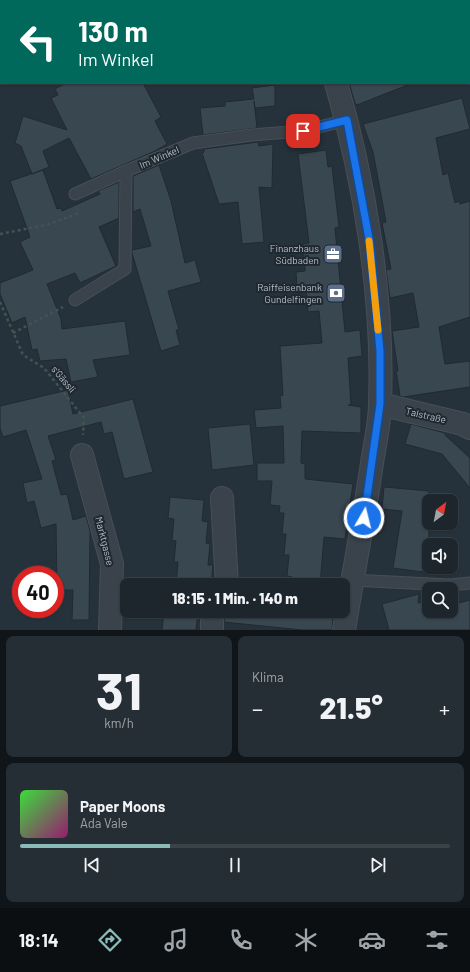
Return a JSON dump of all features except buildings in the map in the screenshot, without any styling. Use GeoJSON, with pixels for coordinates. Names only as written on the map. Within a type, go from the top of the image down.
{"type":"FeatureCollection","features":[{"type":"Feature","properties":{"kind":"street"},"geometry":{"type":"LineString","coordinates":[[336,84],[347,120],[365,214],[374,275],[380,351],[380,404],[364,518],[350,588]]}},
{"type":"Feature","properties":{"kind":"street","name":"Talstraße"},"geometry":{"type":"LineString","coordinates":[[380,404],[463,424],[470,428]]}},
{"type":"Feature","properties":{"kind":"street","name":"Marktgasse"},"geometry":{"type":"LineString","coordinates":[[82,454],[119,586],[110,630]]}},
{"type":"Feature","properties":{"kind":"street"},"geometry":{"type":"LineString","coordinates":[[222,498],[226,578]]}},
{"type":"Feature","properties":{"kind":"street"},"geometry":{"type":"LineString","coordinates":[[212,618],[212,630]]}},
{"type":"Feature","properties":{"kind":"street"},"geometry":{"type":"LineString","coordinates":[[344,630],[345,618]]}},
{"type":"Feature","properties":{"kind":"lane","name":"Im Winkel"},"geometry":{"type":"LineString","coordinates":[[75,194],[193,143],[252,135],[303,131],[347,120]]}},
{"type":"Feature","properties":{"kind":"lane"},"geometry":{"type":"LineString","coordinates":[[75,300],[125,269],[126,171]]}},
{"type":"Feature","properties":{"kind":"lane"},"geometry":{"type":"LineString","coordinates":[[352,580],[450,585],[470,583]]}},
{"type":"Feature","properties":{"kind":"path"},"geometry":{"type":"LineString","coordinates":[[0,234],[46,225],[77,214],[75,194]]}},
{"type":"Feature","properties":{"kind":"path"},"geometry":{"type":"LineString","coordinates":[[13,333],[75,300]]}},
{"type":"Feature","properties":{"kind":"path","name":"s'Gässli"},"geometry":{"type":"LineString","coordinates":[[0,302],[23,355],[44,368],[84,418],[82,454]]}},
{"type":"Feature","properties":{"kind":"slow traffic"},"geometry":{"type":"LineString","coordinates":[[369,241],[374,275],[378,330]]}},
{"type":"Feature","properties":{"kind":"place","name":"Finanzhaus Südbaden"},"geometry":{"type":"Point","coordinates":[333,254]}},
{"type":"Feature","properties":{"kind":"place","name":"Raiffeisenbank Gundelfingen"},"geometry":{"type":"Point","coordinates":[336,293]}},
{"type":"Feature","properties":{"kind":"route"},"geometry":{"type":"LineString","coordinates":[[303,131],[347,120],[365,214],[374,275],[380,351],[380,404],[364,518]]}}]}
